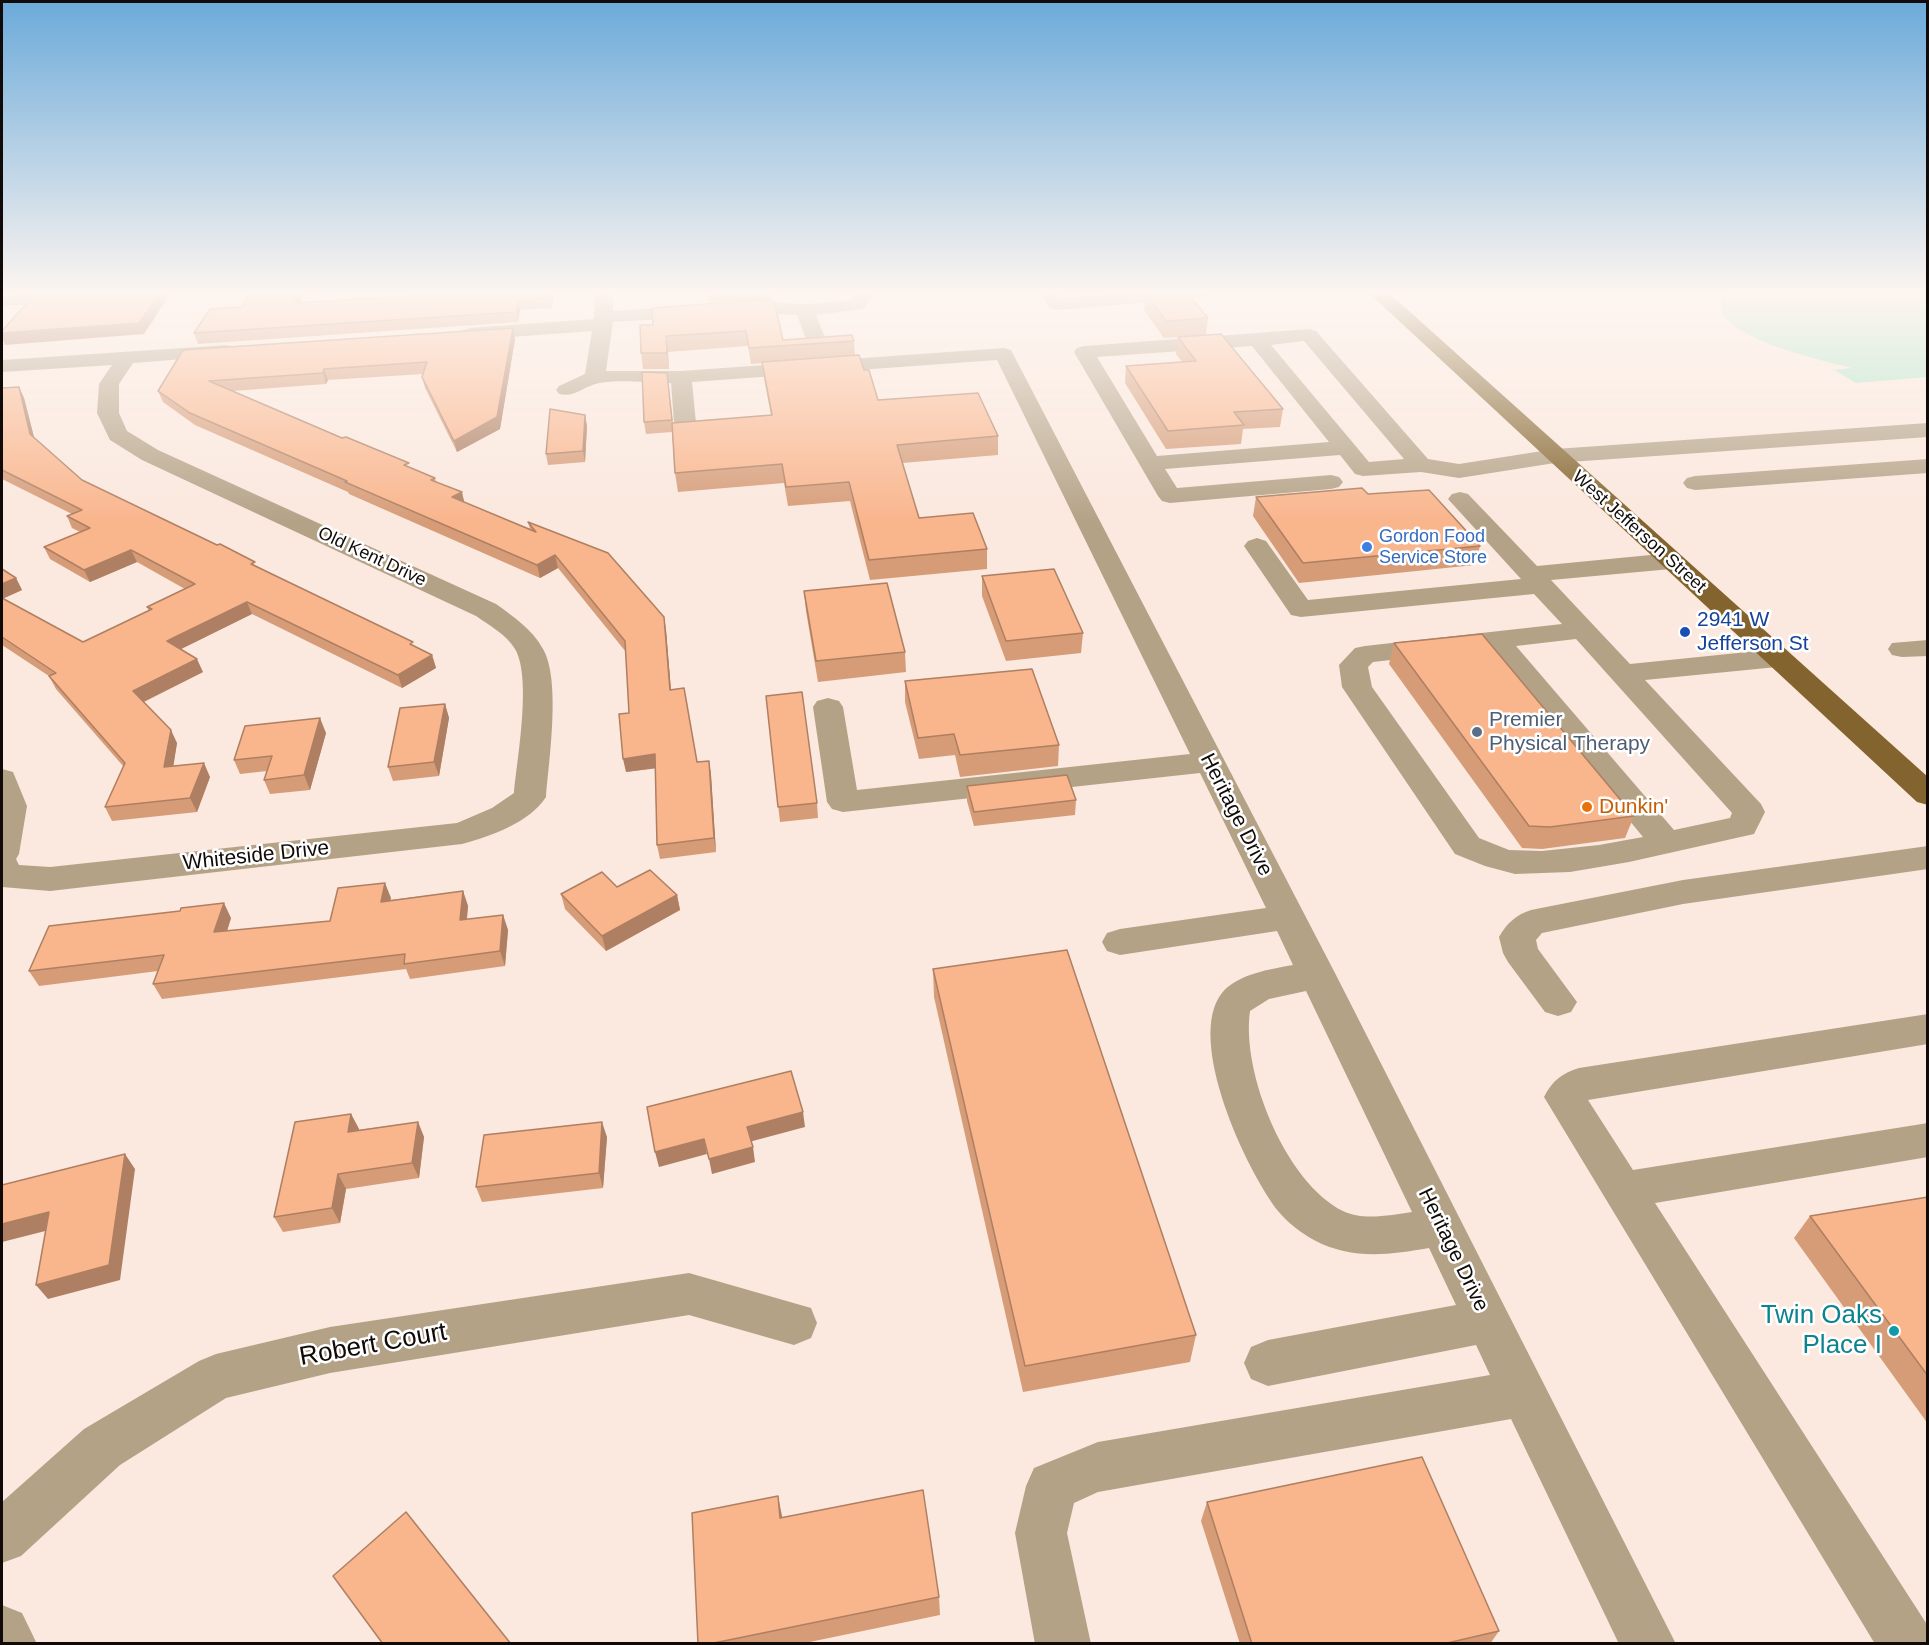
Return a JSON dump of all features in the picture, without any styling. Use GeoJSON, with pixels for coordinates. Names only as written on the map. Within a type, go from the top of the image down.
{"type":"FeatureCollection","features":[{"type":"Feature","properties":{"kind":"main road","name":"West Jefferson Street"},"geometry":{"type":"LineString","coordinates":[[1461,370],[1925,789]]}},
{"type":"Feature","properties":{"kind":"street","name":"Old Kent Drive"},"geometry":{"type":"LineString","coordinates":[[119,370],[110,384],[108,413],[118,435],[150,455],[486,610],[515,630],[531,652],[538,679],[530,797],[504,816]]}},
{"type":"Feature","properties":{"kind":"street"},"geometry":{"type":"LineString","coordinates":[[566,390],[595,377],[596,370]]}},
{"type":"Feature","properties":{"kind":"street","name":"Heritage Drive"},"geometry":{"type":"LineString","coordinates":[[595,377],[681,377],[783,370]]}},
{"type":"Feature","properties":{"kind":"street","name":"Heritage Drive"},"geometry":{"type":"LineString","coordinates":[[1012,370],[1317,975],[1648,1644]]}},
{"type":"Feature","properties":{"kind":"street"},"geometry":{"type":"LineString","coordinates":[[1095,370],[1170,496],[1331,482]]}},
{"type":"Feature","properties":{"kind":"street"},"geometry":{"type":"LineString","coordinates":[[1281,370],[1363,470],[1421,465],[1459,471],[1555,456],[1926,432]]}},
{"type":"Feature","properties":{"kind":"street"},"geometry":{"type":"LineString","coordinates":[[1339,370],[1421,465]]}},
{"type":"Feature","properties":{"kind":"street"},"geometry":{"type":"LineString","coordinates":[[681,377],[685,423]]}},
{"type":"Feature","properties":{"kind":"street"},"geometry":{"type":"LineString","coordinates":[[1150,463],[1345,448]]}},
{"type":"Feature","properties":{"kind":"street"},"geometry":{"type":"LineString","coordinates":[[1695,483],[1926,465]]}},
{"type":"Feature","properties":{"kind":"street"},"geometry":{"type":"LineString","coordinates":[[1460,499],[1584,630],[1621,674],[1749,812],[1742,826],[1575,860],[1514,862],[1467,846],[1357,687],[1353,665],[1365,654],[1584,630]]}},
{"type":"Feature","properties":{"kind":"street"},"geometry":{"type":"LineString","coordinates":[[1257,546],[1301,609],[1671,561]]}},
{"type":"Feature","properties":{"kind":"street"},"geometry":{"type":"LineString","coordinates":[[1496,640],[1666,843]]}},
{"type":"Feature","properties":{"kind":"street"},"geometry":{"type":"LineString","coordinates":[[1621,674],[1777,657]]}},
{"type":"Feature","properties":{"kind":"street"},"geometry":{"type":"LineString","coordinates":[[828,707],[843,802],[1210,762]]}},
{"type":"Feature","properties":{"kind":"street"},"geometry":{"type":"LineString","coordinates":[[2,779],[11,806],[2,864]]}},
{"type":"Feature","properties":{"kind":"street","name":"Whiteside Drive"},"geometry":{"type":"LineString","coordinates":[[2,864],[50,879],[462,832],[504,816]]}},
{"type":"Feature","properties":{"kind":"street"},"geometry":{"type":"LineString","coordinates":[[1558,1002],[1521,953],[1516,937],[1531,923],[1683,892],[1928,857]]}},
{"type":"Feature","properties":{"kind":"street"},"geometry":{"type":"LineString","coordinates":[[1120,942],[1288,917]]}},
{"type":"Feature","properties":{"kind":"street"},"geometry":{"type":"LineString","coordinates":[[1317,975],[1249,991],[1231,1009],[1227,1037],[1238,1088],[1263,1146],[1294,1198],[1330,1226],[1367,1237],[1441,1227]]}},
{"type":"Feature","properties":{"kind":"street"},"geometry":{"type":"LineString","coordinates":[[1907,1644],[1564,1097],[1579,1084],[1928,1029]]}},
{"type":"Feature","properties":{"kind":"street"},"geometry":{"type":"LineString","coordinates":[[1623,1190],[1928,1140]]}},
{"type":"Feature","properties":{"kind":"street","name":"Robert Court"},"geometry":{"type":"LineString","coordinates":[[2,1537],[102,1447],[216,1377],[330,1350],[689,1294],[794,1323]]}},
{"type":"Feature","properties":{"kind":"street"},"geometry":{"type":"LineString","coordinates":[[1268,1363],[1488,1321]]}},
{"type":"Feature","properties":{"kind":"street"},"geometry":{"type":"LineString","coordinates":[[1063,1644],[1041,1533],[1052,1486],[1098,1467],[1524,1393]]}},
{"type":"Feature","properties":{"kind":"street"},"geometry":{"type":"LineString","coordinates":[[2,1633],[9,1644]]}},
{"type":"Feature","properties":{"kind":"green space"},"geometry":{"type":"Polygon","coordinates":[[[1834,370],[1927,370],[1927,377],[1856,383],[1834,370]]]}},
{"type":"Feature","properties":{"kind":"building"},"geometry":{"type":"Polygon","coordinates":[[[171,370],[324,370],[323,373],[209,381],[342,438],[346,437],[409,463],[404,465],[435,478],[431,480],[462,492],[452,497],[536,532],[528,522],[608,553],[664,617],[670,690],[684,688],[697,762],[709,761],[714,838],[657,845],[655,754],[623,759],[619,714],[629,713],[625,641],[555,555],[537,565],[190,413],[158,391],[171,370]]]}},
{"type":"Feature","properties":{"kind":"building"},"geometry":{"type":"Polygon","coordinates":[[[424,370],[505,370],[497,417],[454,441],[422,377],[424,370]]]}},
{"type":"Feature","properties":{"kind":"building"},"geometry":{"type":"Polygon","coordinates":[[[763,370],[869,370],[878,400],[978,393],[998,436],[897,445],[919,518],[973,513],[987,549],[869,560],[849,482],[786,487],[782,464],[675,473],[672,423],[772,415],[763,370]]]}},
{"type":"Feature","properties":{"kind":"building"},"geometry":{"type":"Polygon","coordinates":[[[1128,370],[1251,370],[1283,409],[1234,412],[1244,425],[1168,431],[1128,370]]]}},
{"type":"Feature","properties":{"kind":"building"},"geometry":{"type":"Polygon","coordinates":[[[642,372],[667,373],[672,420],[644,422],[642,372]]]}},
{"type":"Feature","properties":{"kind":"building"},"geometry":{"type":"Polygon","coordinates":[[[19,387],[30,434],[82,480],[217,545],[220,544],[255,562],[251,564],[413,642],[410,644],[432,655],[398,675],[247,602],[167,641],[197,659],[133,691],[171,730],[164,767],[204,763],[190,798],[105,807],[125,763],[49,676],[56,673],[2,637],[2,598],[83,642],[152,609],[147,607],[195,584],[131,550],[84,570],[44,547],[90,528],[67,516],[82,510],[2,470],[2,388],[19,387]]]}},
{"type":"Feature","properties":{"kind":"building"},"geometry":{"type":"Polygon","coordinates":[[[550,409],[585,415],[583,451],[546,454],[550,409]]]}},
{"type":"Feature","properties":{"kind":"building","name":"Gordon Food Service Store"},"geometry":{"type":"Polygon","coordinates":[[[1362,488],[1368,494],[1429,490],[1480,546],[1303,563],[1256,497],[1362,488]]]}},
{"type":"Feature","properties":{"kind":"building"},"geometry":{"type":"Polygon","coordinates":[[[2,569],[16,578],[2,584],[2,569]]]}},
{"type":"Feature","properties":{"kind":"building"},"geometry":{"type":"Polygon","coordinates":[[[1054,569],[1083,633],[1006,641],[982,576],[1054,569]]]}},
{"type":"Feature","properties":{"kind":"building"},"geometry":{"type":"Polygon","coordinates":[[[887,583],[905,652],[816,661],[804,591],[887,583]]]}},
{"type":"Feature","properties":{"kind":"building"},"geometry":{"type":"Polygon","coordinates":[[[1482,634],[1634,816],[1550,827],[1529,826],[1394,643],[1482,634]]]}},
{"type":"Feature","properties":{"kind":"building"},"geometry":{"type":"Polygon","coordinates":[[[1032,669],[1059,745],[960,755],[954,734],[918,738],[905,681],[1032,669]]]}},
{"type":"Feature","properties":{"kind":"building"},"geometry":{"type":"Polygon","coordinates":[[[802,692],[817,803],[778,807],[766,696],[802,692]]]}},
{"type":"Feature","properties":{"kind":"building"},"geometry":{"type":"Polygon","coordinates":[[[445,704],[434,762],[388,767],[400,708],[445,704]]]}},
{"type":"Feature","properties":{"kind":"building"},"geometry":{"type":"Polygon","coordinates":[[[320,718],[304,775],[264,780],[272,756],[234,760],[245,726],[320,718]]]}},
{"type":"Feature","properties":{"kind":"building"},"geometry":{"type":"Polygon","coordinates":[[[1067,775],[1076,800],[974,812],[967,786],[1067,775]]]}},
{"type":"Feature","properties":{"kind":"building"},"geometry":{"type":"Polygon","coordinates":[[[650,870],[677,895],[602,936],[561,894],[602,872],[617,887],[650,870]]]}},
{"type":"Feature","properties":{"kind":"building"},"geometry":{"type":"Polygon","coordinates":[[[385,883],[381,902],[463,891],[460,920],[503,915],[500,951],[404,964],[405,954],[153,984],[164,955],[29,971],[49,926],[180,911],[181,908],[224,903],[214,932],[330,921],[338,888],[385,883]]]}},
{"type":"Feature","properties":{"kind":"building"},"geometry":{"type":"Polygon","coordinates":[[[1067,950],[1196,1335],[1025,1366],[933,969],[1067,950]]]}},
{"type":"Feature","properties":{"kind":"building"},"geometry":{"type":"Polygon","coordinates":[[[791,1071],[803,1112],[747,1127],[753,1147],[709,1159],[704,1139],[655,1152],[647,1107],[791,1071]]]}},
{"type":"Feature","properties":{"kind":"building"},"geometry":{"type":"Polygon","coordinates":[[[351,1114],[348,1132],[418,1122],[412,1163],[338,1174],[332,1208],[274,1217],[295,1122],[351,1114]]]}},
{"type":"Feature","properties":{"kind":"building"},"geometry":{"type":"Polygon","coordinates":[[[602,1122],[599,1173],[476,1187],[484,1135],[602,1122]]]}},
{"type":"Feature","properties":{"kind":"building"},"geometry":{"type":"Polygon","coordinates":[[[125,1154],[109,1265],[36,1285],[49,1212],[2,1224],[2,1185],[125,1154]]]}},
{"type":"Feature","properties":{"kind":"building","name":"Twin Oaks Place I"},"geometry":{"type":"Polygon","coordinates":[[[1928,1197],[1928,1376],[1810,1216],[1928,1197]]]}},
{"type":"Feature","properties":{"kind":"building"},"geometry":{"type":"Polygon","coordinates":[[[1422,1457],[1499,1631],[1443,1644],[1252,1644],[1207,1502],[1422,1457]]]}},
{"type":"Feature","properties":{"kind":"building"},"geometry":{"type":"Polygon","coordinates":[[[923,1490],[939,1597],[709,1644],[698,1644],[692,1513],[778,1496],[780,1518],[923,1490]]]}},
{"type":"Feature","properties":{"kind":"building"},"geometry":{"type":"Polygon","coordinates":[[[406,1512],[511,1644],[383,1644],[333,1576],[406,1512]]]}},
{"type":"Feature","properties":{"kind":"place","name":"Gordon Food Service Store"},"geometry":{"type":"Point","coordinates":[1367,547]}},
{"type":"Feature","properties":{"kind":"place","name":"2941 W Jefferson St"},"geometry":{"type":"Point","coordinates":[1685,632]}},
{"type":"Feature","properties":{"kind":"place","name":"Premier Physical Therapy"},"geometry":{"type":"Point","coordinates":[1477,732]}},
{"type":"Feature","properties":{"kind":"place","name":"Dunkin'"},"geometry":{"type":"Point","coordinates":[1587,807]}},
{"type":"Feature","properties":{"kind":"place","name":"Twin Oaks Place I"},"geometry":{"type":"Point","coordinates":[1894,1331]}}]}
